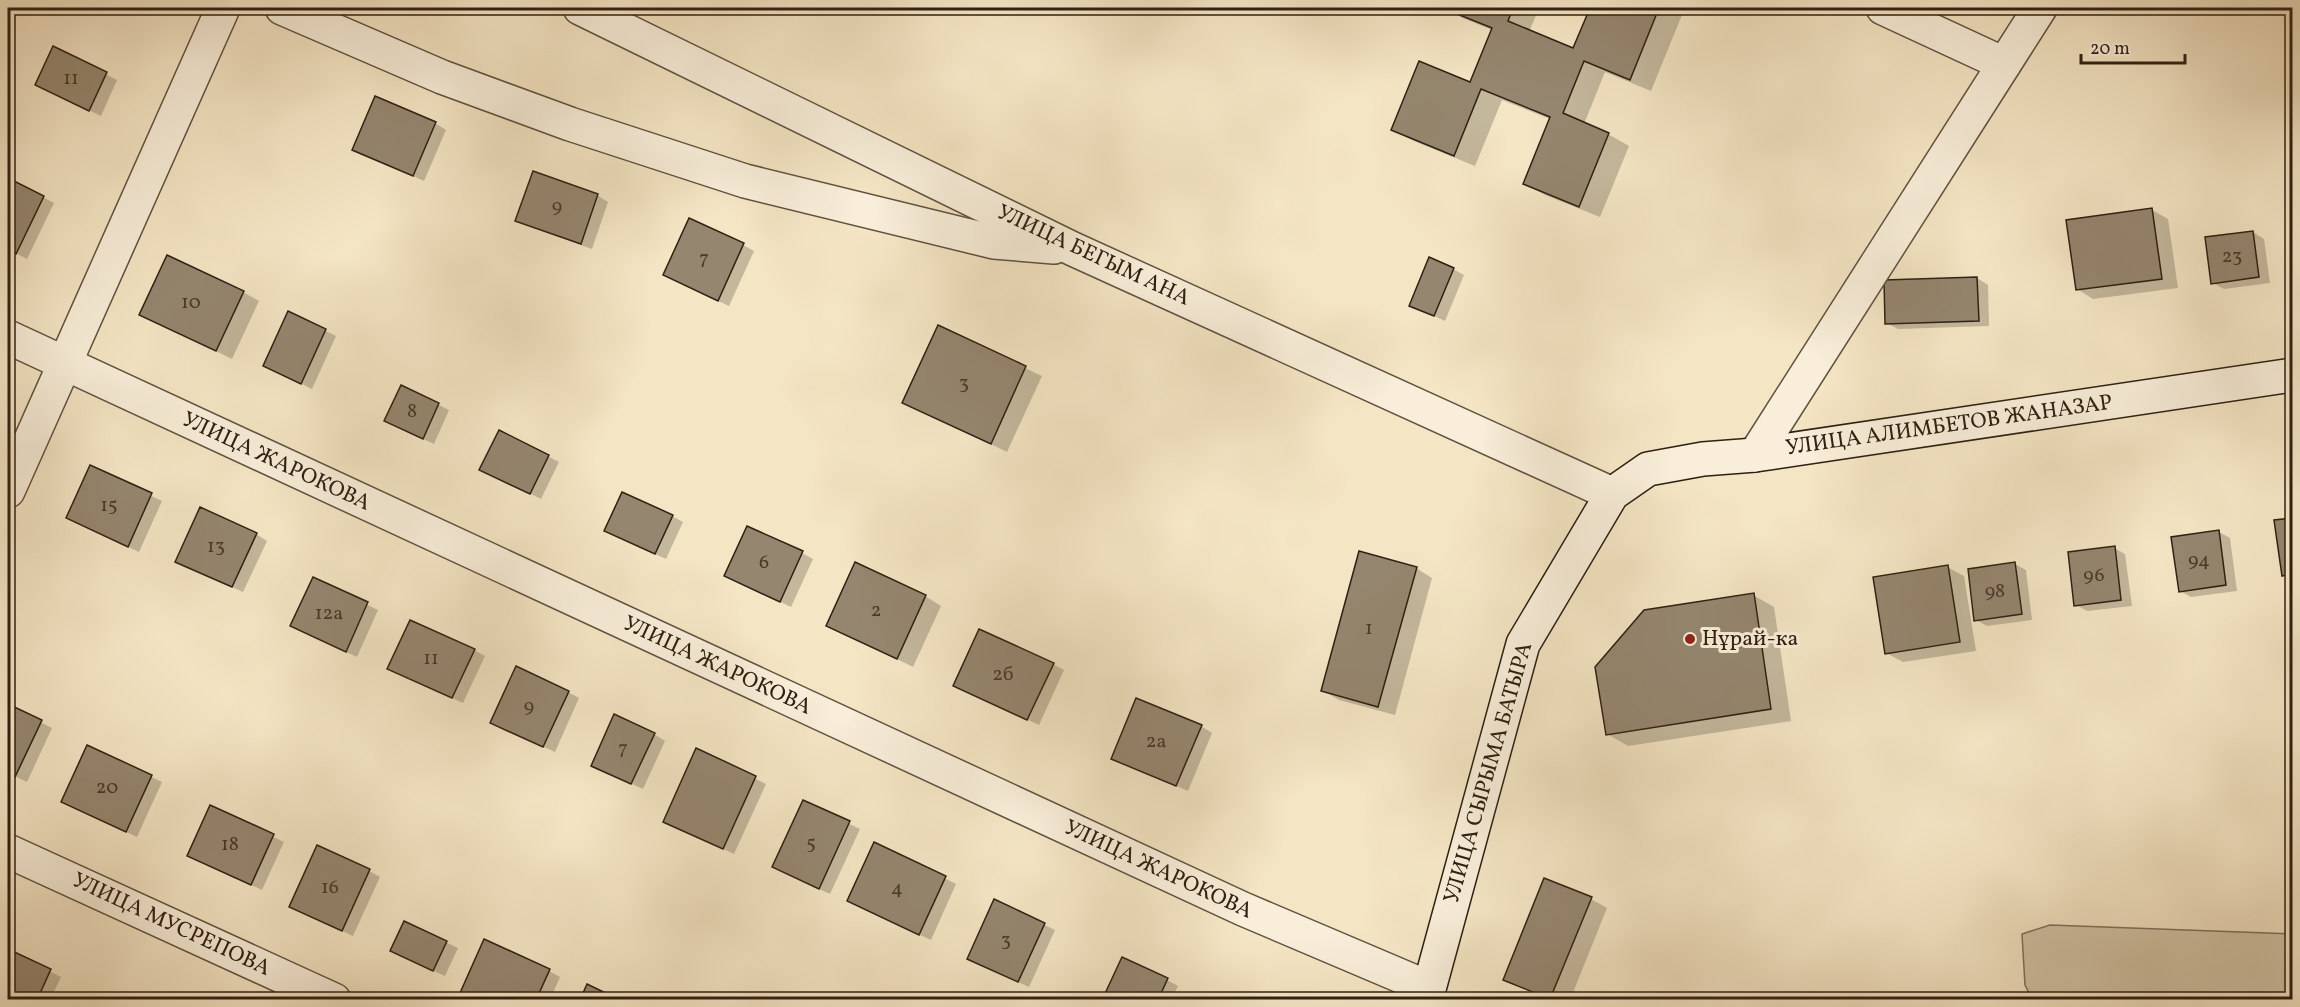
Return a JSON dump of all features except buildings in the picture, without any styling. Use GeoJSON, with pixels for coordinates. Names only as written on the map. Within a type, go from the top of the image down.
{"type":"FeatureCollection","features":[{"type":"Feature","properties":{"kind":"street"},"geometry":{"type":"LineString","coordinates":[[8,491],[224,8]]}},
{"type":"Feature","properties":{"kind":"street"},"geometry":{"type":"LineString","coordinates":[[282,8],[442,77],[570,124],[745,181],[994,242],[1073,249]]}},
{"type":"Feature","properties":{"kind":"street","name":"УЛИЦА БЕГЫМ АНА"},"geometry":{"type":"LineString","coordinates":[[580,8],[1073,249],[1612,494]]}},
{"type":"Feature","properties":{"kind":"street"},"geometry":{"type":"LineString","coordinates":[[1883,8],[2004,64]]}},
{"type":"Feature","properties":{"kind":"street"},"geometry":{"type":"LineString","coordinates":[[1755,454],[2040,8]]}},
{"type":"Feature","properties":{"kind":"street","name":"УЛИЦА ЖАРОКОВА"},"geometry":{"type":"LineString","coordinates":[[8,337],[1427,994]]}},
{"type":"Feature","properties":{"kind":"street","name":"УЛИЦА АЛИМБЕТОВ ЖАНАЗАР"},"geometry":{"type":"LineString","coordinates":[[1612,494],[1648,469],[1703,459],[1755,454],[2292,375]]}},
{"type":"Feature","properties":{"kind":"street","name":"УЛИЦА СЫРЫМА БАТЫРА"},"geometry":{"type":"LineString","coordinates":[[1427,994],[1523,644],[1612,494]]}},
{"type":"Feature","properties":{"kind":"street","name":"УЛИЦА МУСРЕПОВА"},"geometry":{"type":"LineString","coordinates":[[8,851],[334,999]]}},
{"type":"Feature","properties":{"kind":"shaded area"},"geometry":{"type":"Polygon","coordinates":[[[2050,925],[2292,934],[2292,999],[2032,999],[2025,985],[2022,934],[2050,925]]]}},
{"type":"Feature","properties":{"kind":"place","name":"Нұрай-ка"},"geometry":{"type":"Point","coordinates":[1690,639]}}]}
